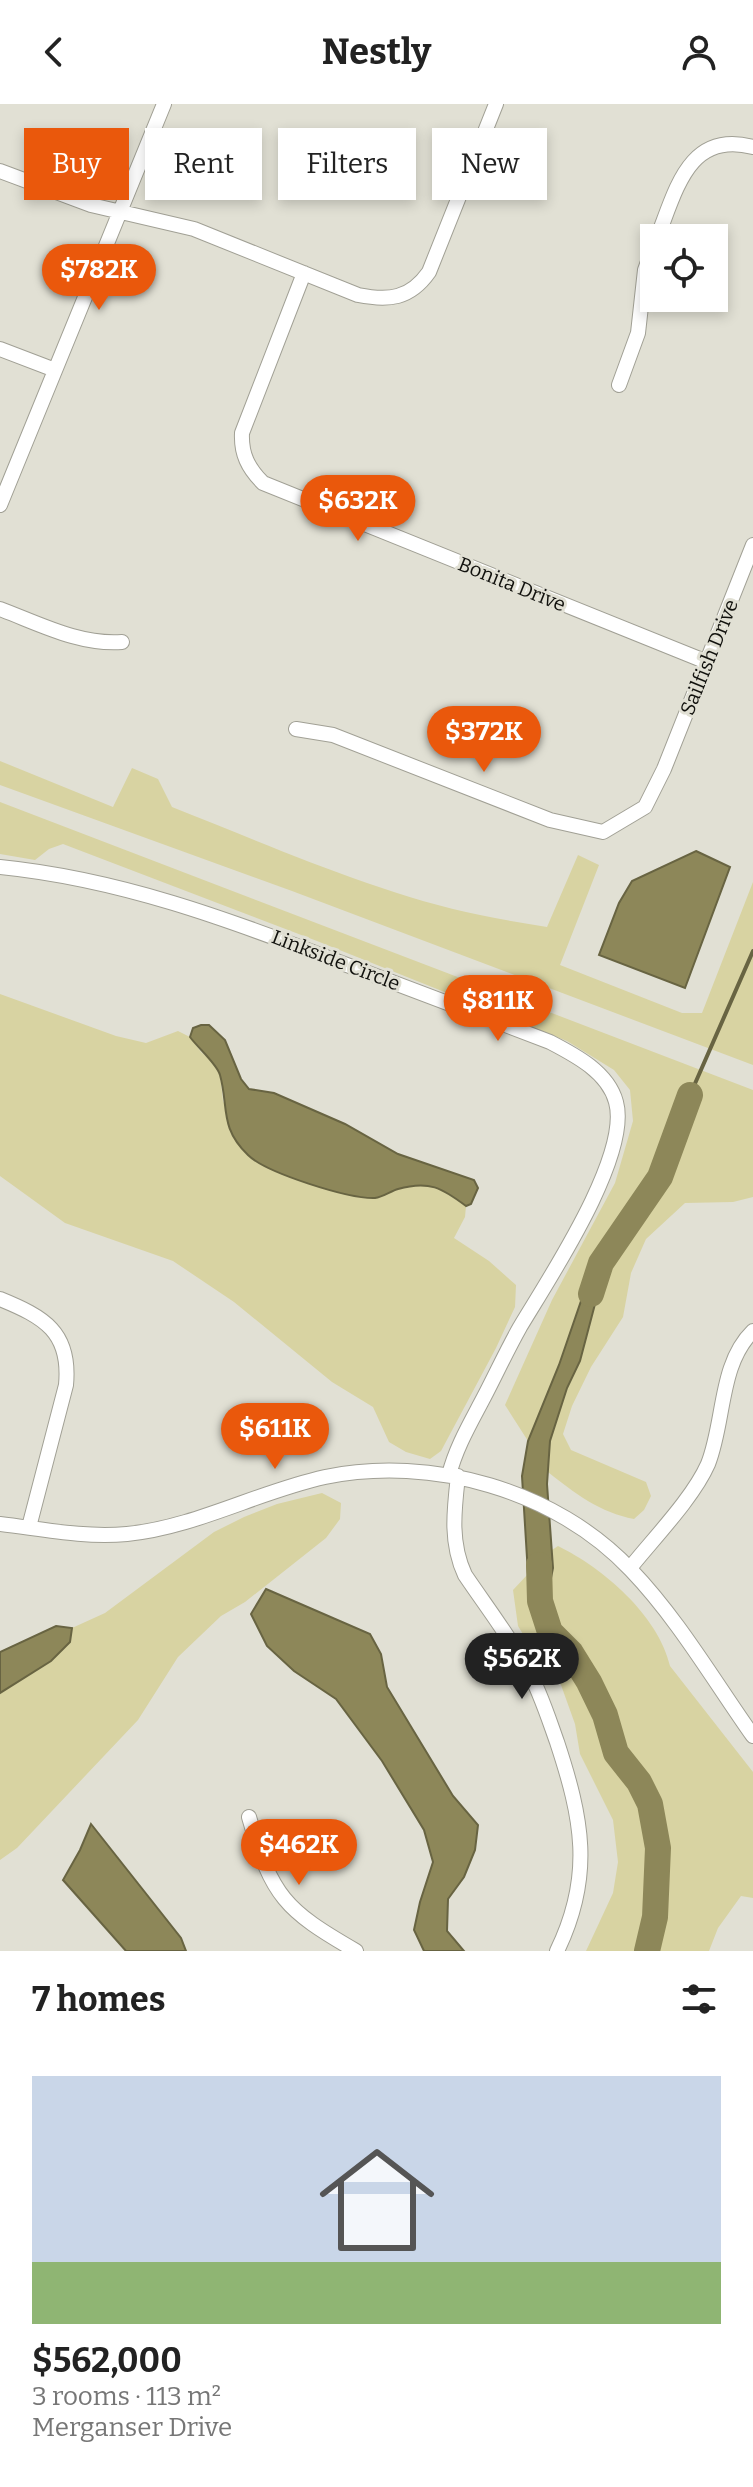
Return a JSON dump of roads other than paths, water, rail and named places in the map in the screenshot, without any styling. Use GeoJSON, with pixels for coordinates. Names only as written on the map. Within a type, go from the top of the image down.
{"type":"FeatureCollection","features":[{"type":"Feature","properties":{"kind":"street"},"geometry":{"type":"LineString","coordinates":[[0,505],[164,104]]}},
{"type":"Feature","properties":{"kind":"street"},"geometry":{"type":"LineString","coordinates":[[0,171],[91,205],[194,229],[358,295],[376,299],[400,297],[421,284],[429,272],[496,104]]}},
{"type":"Feature","properties":{"kind":"street"},"geometry":{"type":"LineString","coordinates":[[663,224],[684,173],[699,154],[726,143],[753,147]]}},
{"type":"Feature","properties":{"kind":"street","name":"Bonita Drive"},"geometry":{"type":"LineString","coordinates":[[304,273],[242,433],[244,457],[263,483],[707,662]]}},
{"type":"Feature","properties":{"kind":"street"},"geometry":{"type":"LineString","coordinates":[[619,385],[638,333],[640,312]]}},
{"type":"Feature","properties":{"kind":"street"},"geometry":{"type":"LineString","coordinates":[[0,349],[55,370]]}},
{"type":"Feature","properties":{"kind":"street","name":"Sailfish Drive"},"geometry":{"type":"LineString","coordinates":[[296,729],[333,735],[550,820],[603,832],[645,807],[664,769],[753,545]]}},
{"type":"Feature","properties":{"kind":"street"},"geometry":{"type":"LineString","coordinates":[[0,609],[84,641],[122,642]]}},
{"type":"Feature","properties":{"kind":"street","name":"Linkside Circle"},"geometry":{"type":"LineString","coordinates":[[0,867],[57,873],[119,887],[228,920],[550,1042],[588,1065],[604,1080],[616,1101],[617,1126],[602,1176],[576,1233],[519,1329],[459,1445],[454,1476],[454,1543],[458,1560],[536,1686],[578,1814],[579,1878],[573,1912],[557,1951]]}},
{"type":"Feature","properties":{"kind":"street"},"geometry":{"type":"LineString","coordinates":[[0,1299],[39,1317],[51,1328],[60,1341],[67,1367],[66,1385],[29,1527]]}},
{"type":"Feature","properties":{"kind":"street"},"geometry":{"type":"LineString","coordinates":[[630,1568],[696,1485],[707,1466],[733,1361],[753,1331]]}},
{"type":"Feature","properties":{"kind":"street"},"geometry":{"type":"LineString","coordinates":[[0,1524],[90,1535],[126,1534],[200,1518],[324,1477],[366,1470],[407,1470],[454,1476],[513,1493],[558,1515],[602,1543],[630,1568],[655,1597],[753,1736]]}},
{"type":"Feature","properties":{"kind":"street"},"geometry":{"type":"LineString","coordinates":[[0,1517],[29,1527]]}},
{"type":"Feature","properties":{"kind":"street"},"geometry":{"type":"LineString","coordinates":[[249,1817],[262,1862],[272,1884],[287,1903],[317,1928],[356,1951]]}},
{"type":"Feature","properties":{"kind":"waterway"},"geometry":{"type":"LineString","coordinates":[[690,1095],[753,951]]}},
{"type":"Feature","properties":{"kind":"waterway"},"geometry":{"type":"LineString","coordinates":[[591,1294],[601,1263],[660,1177],[690,1095]]}},
{"type":"Feature","properties":{"kind":"waterway"},"geometry":{"type":"LineString","coordinates":[[539,1565],[540,1601],[550,1632],[571,1653],[589,1682],[605,1715],[616,1753],[639,1782],[650,1804],[658,1848],[655,1917],[647,1951]]}}]}
